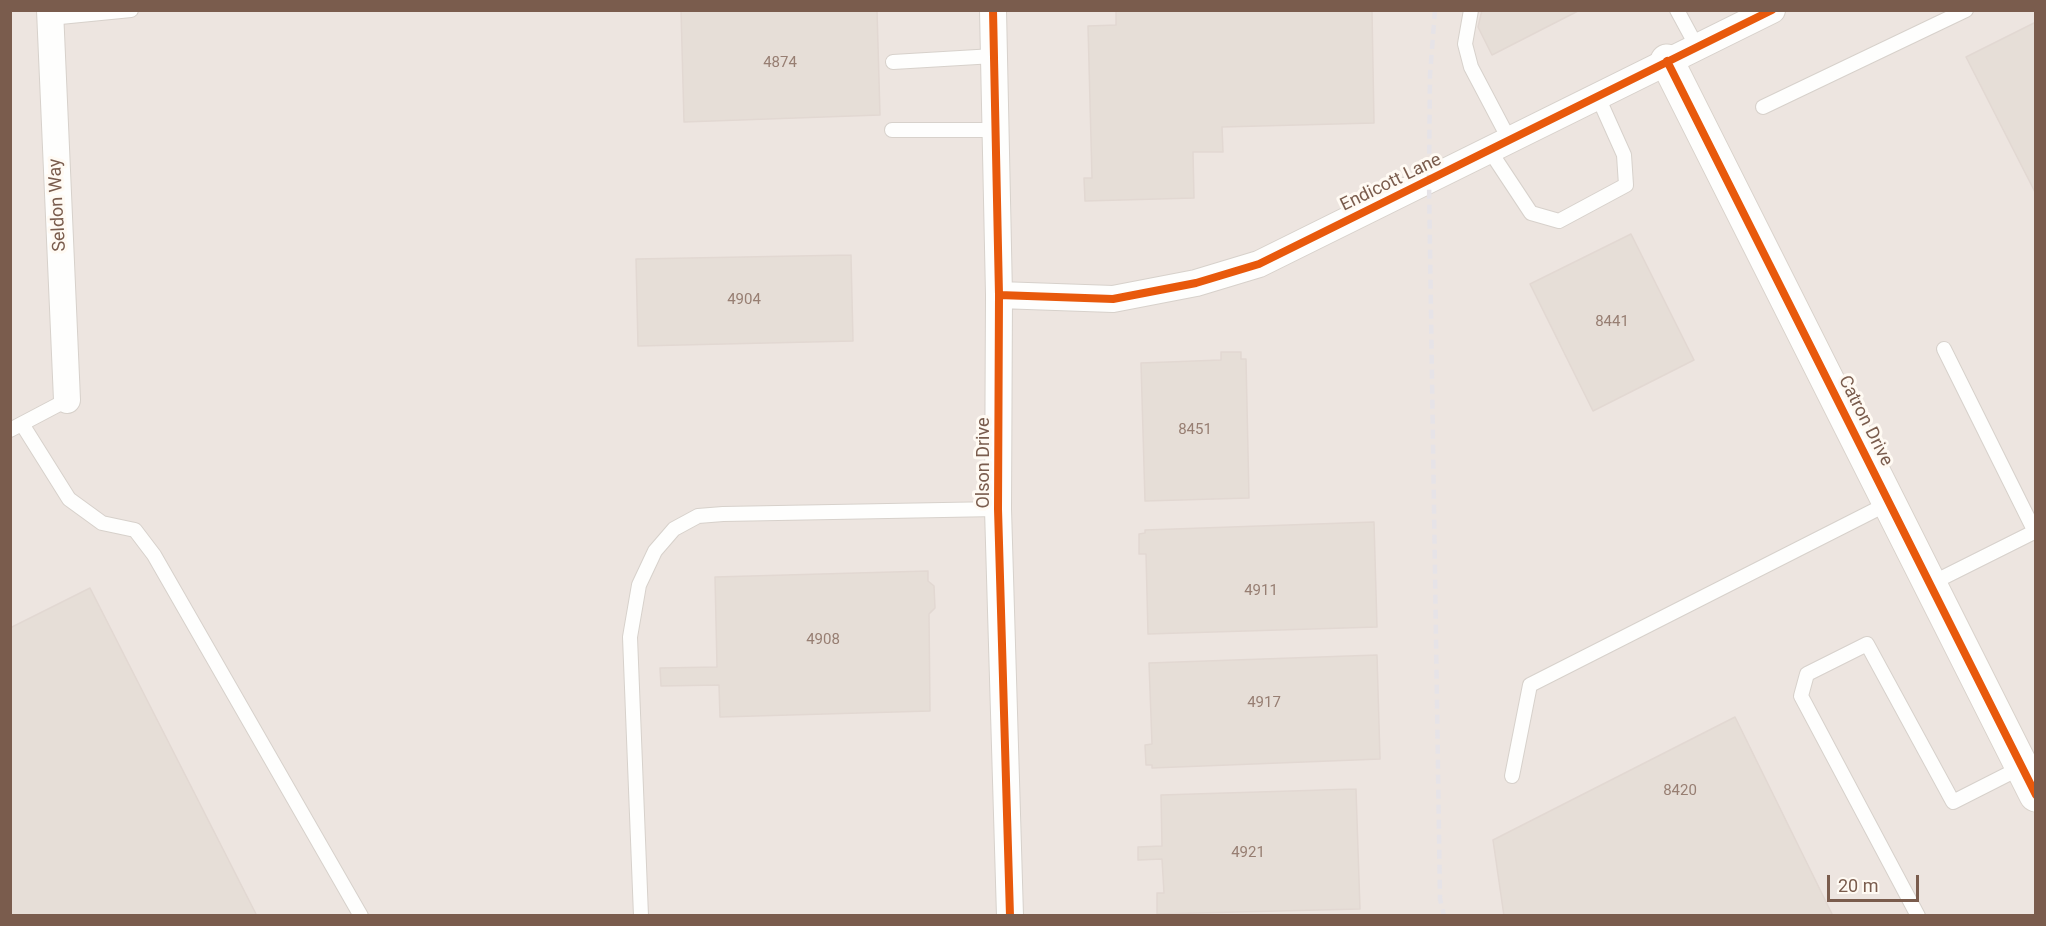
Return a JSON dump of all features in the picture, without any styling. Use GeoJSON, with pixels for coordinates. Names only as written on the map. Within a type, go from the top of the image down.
{"type":"FeatureCollection","features":[{"type":"Feature","properties":{"kind":"street","name":"Olson Drive"},"geometry":{"type":"LineString","coordinates":[[993,10],[999,295],[998,509],[1010,915]]}},
{"type":"Feature","properties":{"kind":"street","name":"Endicott Lane"},"geometry":{"type":"LineString","coordinates":[[999,295],[1113,299],[1207,280],[1258,264],[1772,10]]}},
{"type":"Feature","properties":{"kind":"street","name":"Seldon Way"},"geometry":{"type":"LineString","coordinates":[[50,14],[67,400]]}},
{"type":"Feature","properties":{"kind":"street","name":"Catron Drive"},"geometry":{"type":"LineString","coordinates":[[1667,61],[2029,781]]}},
{"type":"Feature","properties":{"kind":"lane"},"geometry":{"type":"LineString","coordinates":[[1471,10],[1465,44],[1471,67],[1500,146],[1531,213],[1559,221],[1626,185],[1623,155],[1598,97]]}},
{"type":"Feature","properties":{"kind":"lane"},"geometry":{"type":"LineString","coordinates":[[1677,10],[1697,47]]}},
{"type":"Feature","properties":{"kind":"lane"},"geometry":{"type":"LineString","coordinates":[[1763,107],[1966,10]]}},
{"type":"Feature","properties":{"kind":"lane"},"geometry":{"type":"LineString","coordinates":[[50,14],[130,11]]}},
{"type":"Feature","properties":{"kind":"lane"},"geometry":{"type":"LineString","coordinates":[[893,62],[994,56]]}},
{"type":"Feature","properties":{"kind":"lane"},"geometry":{"type":"LineString","coordinates":[[892,130],[995,130]]}},
{"type":"Feature","properties":{"kind":"lane"},"geometry":{"type":"LineString","coordinates":[[1930,584],[2035,532],[1944,349]]}},
{"type":"Feature","properties":{"kind":"lane"},"geometry":{"type":"LineString","coordinates":[[67,400],[16,427],[69,500],[102,523],[135,530],[154,555],[361,915]]}},
{"type":"Feature","properties":{"kind":"lane"},"geometry":{"type":"LineString","coordinates":[[1512,776],[1530,685],[1889,503]]}},
{"type":"Feature","properties":{"kind":"lane"},"geometry":{"type":"LineString","coordinates":[[641,915],[630,637],[639,585],[655,551],[674,529],[699,516],[723,513],[998,509]]}},
{"type":"Feature","properties":{"kind":"lane"},"geometry":{"type":"LineString","coordinates":[[1918,915],[1801,696],[1807,674],[1867,644],[1953,802],[2029,781]]}},
{"type":"Feature","properties":{"kind":"shaded area"},"geometry":{"type":"Polygon","coordinates":[[[11,11],[2035,11],[2035,915],[11,915],[11,11]]]}},
{"type":"Feature","properties":{"kind":"building"},"geometry":{"type":"Polygon","coordinates":[[[681,10],[877,10],[880,115],[684,122],[681,10]]]}},
{"type":"Feature","properties":{"kind":"building"},"geometry":{"type":"Polygon","coordinates":[[[1116,10],[1372,10],[1374,123],[1222,127],[1223,152],[1193,152],[1194,198],[1085,201],[1084,178],[1092,178],[1088,26],[1116,25],[1116,10]]]}},
{"type":"Feature","properties":{"kind":"building"},"geometry":{"type":"Polygon","coordinates":[[[1482,10],[1580,10],[1492,55],[1478,27],[1482,10]]]}},
{"type":"Feature","properties":{"kind":"building"},"geometry":{"type":"Polygon","coordinates":[[[2036,22],[2036,194],[1966,57],[2036,22]]]}},
{"type":"Feature","properties":{"kind":"building"},"geometry":{"type":"Polygon","coordinates":[[[1631,234],[1694,360],[1593,411],[1530,284],[1631,234]]]}},
{"type":"Feature","properties":{"kind":"building"},"geometry":{"type":"Polygon","coordinates":[[[851,255],[853,341],[638,346],[636,259],[851,255]]]}},
{"type":"Feature","properties":{"kind":"building"},"geometry":{"type":"Polygon","coordinates":[[[1221,352],[1241,352],[1241,359],[1246,359],[1249,498],[1145,501],[1141,363],[1221,360],[1221,352]]]}},
{"type":"Feature","properties":{"kind":"building"},"geometry":{"type":"Polygon","coordinates":[[[1374,522],[1377,627],[1148,634],[1146,554],[1139,554],[1139,534],[1145,533],[1145,530],[1374,522]]]}},
{"type":"Feature","properties":{"kind":"building"},"geometry":{"type":"Polygon","coordinates":[[[928,571],[928,581],[934,586],[935,608],[929,614],[930,711],[720,717],[719,685],[661,686],[660,668],[717,667],[715,577],[928,571]]]}},
{"type":"Feature","properties":{"kind":"building"},"geometry":{"type":"Polygon","coordinates":[[[90,588],[257,916],[10,916],[10,628],[90,588]]]}},
{"type":"Feature","properties":{"kind":"building"},"geometry":{"type":"Polygon","coordinates":[[[1377,655],[1380,759],[1152,768],[1152,765],[1146,765],[1145,745],[1152,744],[1149,663],[1377,655]]]}},
{"type":"Feature","properties":{"kind":"building"},"geometry":{"type":"Polygon","coordinates":[[[1735,717],[1833,916],[1504,916],[1493,840],[1735,717]]]}},
{"type":"Feature","properties":{"kind":"building"},"geometry":{"type":"Polygon","coordinates":[[[1356,789],[1360,909],[1157,914],[1157,893],[1164,893],[1162,859],[1138,860],[1138,847],[1162,846],[1161,795],[1356,789]]]}},
{"type":"Feature","properties":{"kind":"railway"},"geometry":{"type":"LineString","coordinates":[[1435,10],[1430,75],[1429,181],[1440,899],[1444,916]]}},
{"type":"Feature","properties":{"kind":"cycle path"},"geometry":{"type":"LineString","coordinates":[[993,10],[999,295],[998,509],[1010,916]]}},
{"type":"Feature","properties":{"kind":"cycle path"},"geometry":{"type":"LineString","coordinates":[[999,295],[1113,299],[1196,283],[1259,264],[1772,10]]}},
{"type":"Feature","properties":{"kind":"cycle path"},"geometry":{"type":"LineString","coordinates":[[1667,61],[2036,795]]}}]}
